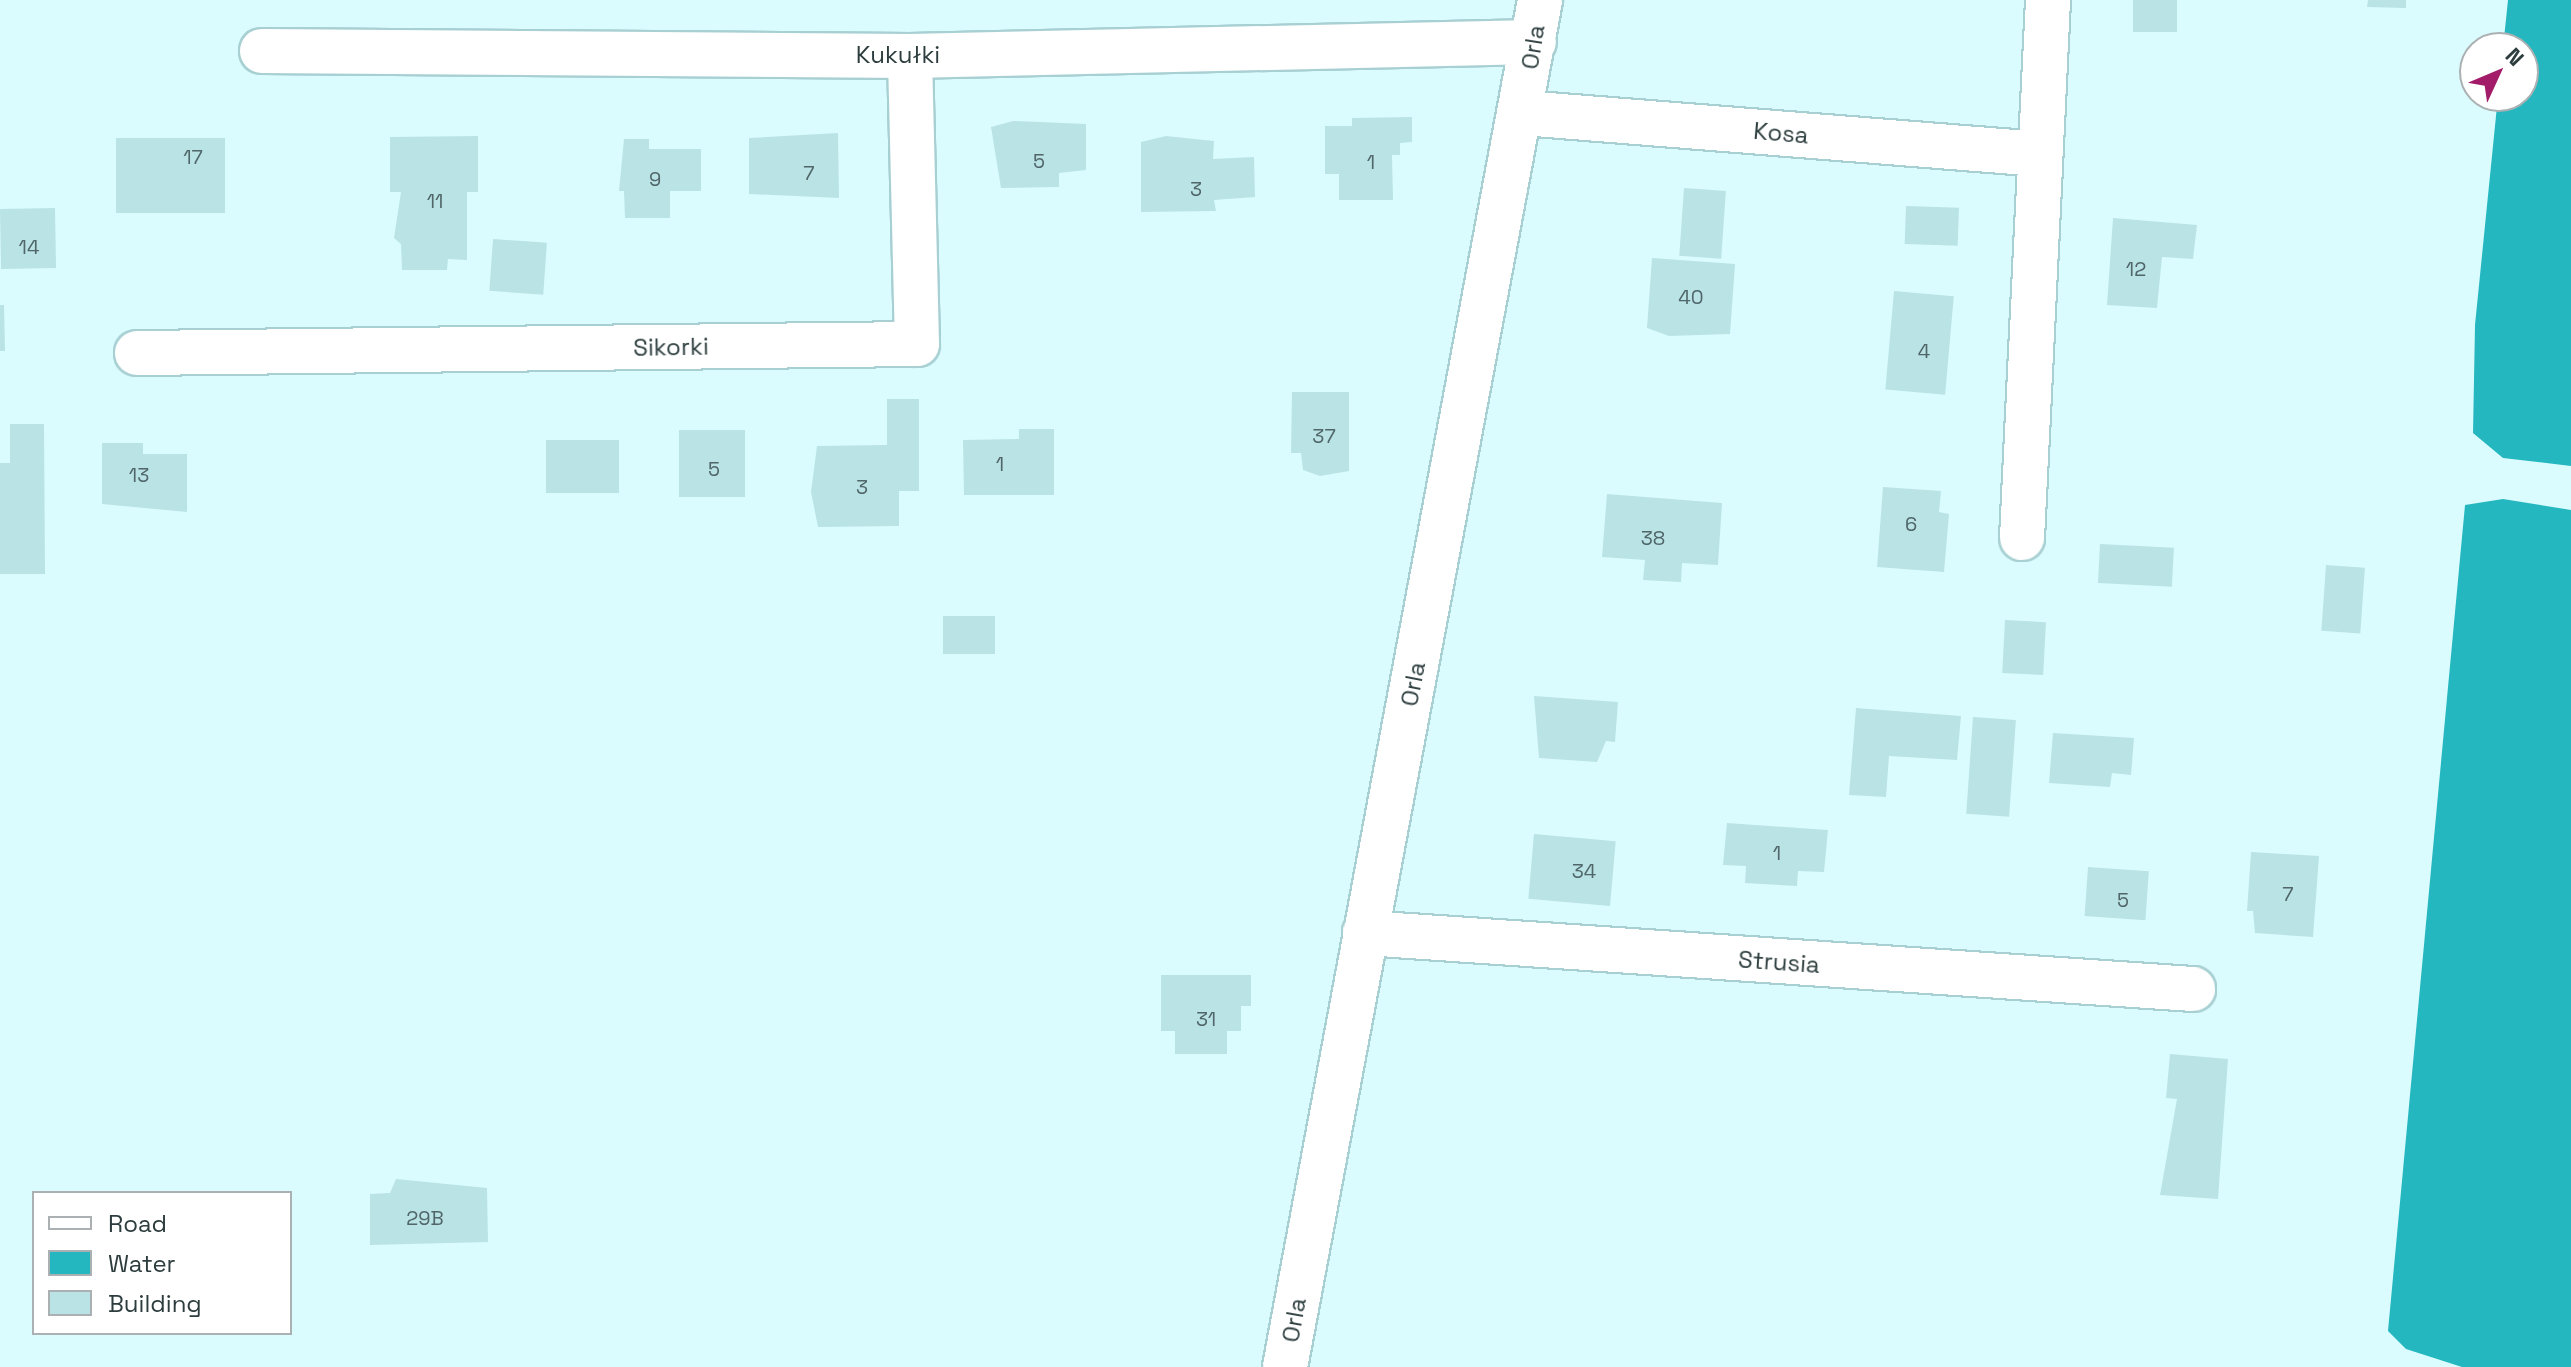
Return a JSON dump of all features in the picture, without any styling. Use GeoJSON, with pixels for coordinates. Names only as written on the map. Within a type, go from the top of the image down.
{"type":"FeatureCollection","features":[{"type":"Feature","properties":{"kind":"street","name":"Orla"},"geometry":{"type":"LineString","coordinates":[[1285,1367],[1523,113],[1540,0]]}},
{"type":"Feature","properties":{"kind":"street"},"geometry":{"type":"LineString","coordinates":[[2022,538],[2048,0]]}},
{"type":"Feature","properties":{"kind":"street","name":"Kukułki"},"geometry":{"type":"LineString","coordinates":[[262,51],[910,56],[1534,42]]}},
{"type":"Feature","properties":{"kind":"street","name":"Sikorki"},"geometry":{"type":"LineString","coordinates":[[137,353],[917,344],[910,56]]}},
{"type":"Feature","properties":{"kind":"street","name":"Kosa"},"geometry":{"type":"LineString","coordinates":[[1523,113],[2039,154]]}},
{"type":"Feature","properties":{"kind":"street","name":"Strusia"},"geometry":{"type":"LineString","coordinates":[[1365,933],[2193,989]]}},
{"type":"Feature","properties":{"kind":"water"},"geometry":{"type":"Polygon","coordinates":[[[2508,0],[2571,0],[2571,466],[2503,458],[2473,433],[2475,325],[2496,112],[2539,112],[2539,32],[2505,32],[2508,0]]]}},
{"type":"Feature","properties":{"kind":"water"},"geometry":{"type":"Polygon","coordinates":[[[2503,499],[2571,510],[2571,1367],[2462,1367],[2406,1349],[2388,1331],[2465,505],[2503,499]]]}},
{"type":"Feature","properties":{"kind":"building"},"geometry":{"type":"Polygon","coordinates":[[[2133,0],[2177,0],[2177,32],[2133,32],[2133,0]]]}},
{"type":"Feature","properties":{"kind":"building"},"geometry":{"type":"Polygon","coordinates":[[[2368,0],[2406,0],[2406,8],[2367,7],[2368,0]]]}},
{"type":"Feature","properties":{"kind":"building"},"geometry":{"type":"Polygon","coordinates":[[[1412,117],[1412,142],[1400,143],[1400,155],[1392,155],[1393,200],[1339,200],[1339,174],[1325,174],[1325,126],[1352,126],[1352,118],[1412,117]]]}},
{"type":"Feature","properties":{"kind":"building"},"geometry":{"type":"Polygon","coordinates":[[[1013,121],[1086,124],[1086,170],[1059,173],[1059,187],[1001,188],[991,127],[1013,121]]]}},
{"type":"Feature","properties":{"kind":"building"},"geometry":{"type":"Polygon","coordinates":[[[838,133],[839,198],[749,194],[749,138],[838,133]]]}},
{"type":"Feature","properties":{"kind":"building"},"geometry":{"type":"Polygon","coordinates":[[[478,136],[478,192],[467,192],[467,260],[448,259],[447,270],[402,270],[401,244],[394,238],[401,192],[390,192],[390,137],[478,136]]]}},
{"type":"Feature","properties":{"kind":"building"},"geometry":{"type":"Polygon","coordinates":[[[1166,136],[1214,141],[1213,159],[1254,157],[1255,197],[1214,200],[1216,211],[1141,212],[1141,142],[1166,136]]]}},
{"type":"Feature","properties":{"kind":"building"},"geometry":{"type":"Polygon","coordinates":[[[116,138],[225,138],[225,213],[116,213],[116,138]]]}},
{"type":"Feature","properties":{"kind":"building"},"geometry":{"type":"Polygon","coordinates":[[[624,139],[649,139],[649,149],[701,149],[701,191],[670,191],[670,218],[625,218],[624,191],[619,191],[624,139]]]}},
{"type":"Feature","properties":{"kind":"building"},"geometry":{"type":"Polygon","coordinates":[[[1684,188],[1726,191],[1721,259],[1679,256],[1684,188]]]}},
{"type":"Feature","properties":{"kind":"building"},"geometry":{"type":"Polygon","coordinates":[[[1906,206],[1959,208],[1958,246],[1905,244],[1906,206]]]}},
{"type":"Feature","properties":{"kind":"building"},"geometry":{"type":"Polygon","coordinates":[[[55,208],[56,268],[1,269],[0,209],[55,208]]]}},
{"type":"Feature","properties":{"kind":"building"},"geometry":{"type":"Polygon","coordinates":[[[2113,218],[2197,225],[2193,259],[2162,257],[2157,308],[2107,305],[2113,218]]]}},
{"type":"Feature","properties":{"kind":"building"},"geometry":{"type":"Polygon","coordinates":[[[493,239],[547,243],[543,295],[489,291],[493,239]]]}},
{"type":"Feature","properties":{"kind":"building"},"geometry":{"type":"Polygon","coordinates":[[[1652,258],[1735,264],[1730,334],[1669,336],[1647,328],[1652,258]]]}},
{"type":"Feature","properties":{"kind":"building"},"geometry":{"type":"Polygon","coordinates":[[[1894,291],[1954,296],[1945,395],[1885,390],[1894,291]]]}},
{"type":"Feature","properties":{"kind":"building"},"geometry":{"type":"Polygon","coordinates":[[[0,305],[4,305],[5,351],[0,351],[0,305]]]}},
{"type":"Feature","properties":{"kind":"building"},"geometry":{"type":"Polygon","coordinates":[[[1292,392],[1349,392],[1349,471],[1320,476],[1303,470],[1301,453],[1291,453],[1292,392]]]}},
{"type":"Feature","properties":{"kind":"building"},"geometry":{"type":"Polygon","coordinates":[[[887,399],[919,399],[919,491],[899,491],[899,526],[818,527],[811,492],[817,446],[887,445],[887,399]]]}},
{"type":"Feature","properties":{"kind":"building"},"geometry":{"type":"Polygon","coordinates":[[[10,424],[44,424],[45,574],[0,574],[0,463],[10,463],[10,424]]]}},
{"type":"Feature","properties":{"kind":"building"},"geometry":{"type":"Polygon","coordinates":[[[1019,429],[1054,429],[1054,495],[964,495],[963,440],[1019,439],[1019,429]]]}},
{"type":"Feature","properties":{"kind":"building"},"geometry":{"type":"Polygon","coordinates":[[[679,430],[745,430],[745,497],[679,497],[679,430]]]}},
{"type":"Feature","properties":{"kind":"building"},"geometry":{"type":"Polygon","coordinates":[[[546,440],[619,440],[619,493],[546,493],[546,440]]]}},
{"type":"Feature","properties":{"kind":"building"},"geometry":{"type":"Polygon","coordinates":[[[102,443],[143,443],[143,454],[187,454],[187,512],[102,504],[102,443]]]}},
{"type":"Feature","properties":{"kind":"building"},"geometry":{"type":"Polygon","coordinates":[[[1883,487],[1941,491],[1939,512],[1949,514],[1944,572],[1877,567],[1883,487]]]}},
{"type":"Feature","properties":{"kind":"building"},"geometry":{"type":"Polygon","coordinates":[[[1607,494],[1722,503],[1718,565],[1682,563],[1681,582],[1643,580],[1645,560],[1602,557],[1607,494]]]}},
{"type":"Feature","properties":{"kind":"building"},"geometry":{"type":"Polygon","coordinates":[[[2100,544],[2174,548],[2172,587],[2098,583],[2100,544]]]}},
{"type":"Feature","properties":{"kind":"building"},"geometry":{"type":"Polygon","coordinates":[[[2326,565],[2365,568],[2360,634],[2321,631],[2326,565]]]}},
{"type":"Feature","properties":{"kind":"building"},"geometry":{"type":"Polygon","coordinates":[[[943,616],[995,616],[995,654],[943,654],[943,616]]]}},
{"type":"Feature","properties":{"kind":"building"},"geometry":{"type":"Polygon","coordinates":[[[2005,620],[2046,622],[2043,675],[2002,673],[2005,620]]]}},
{"type":"Feature","properties":{"kind":"building"},"geometry":{"type":"Polygon","coordinates":[[[1534,696],[1618,702],[1615,742],[1606,741],[1597,762],[1539,758],[1534,696]]]}},
{"type":"Feature","properties":{"kind":"building"},"geometry":{"type":"Polygon","coordinates":[[[1856,708],[1961,716],[1957,760],[1889,756],[1886,797],[1849,795],[1856,708]]]}},
{"type":"Feature","properties":{"kind":"building"},"geometry":{"type":"Polygon","coordinates":[[[1973,717],[2016,720],[2009,817],[1966,814],[1973,717]]]}},
{"type":"Feature","properties":{"kind":"building"},"geometry":{"type":"Polygon","coordinates":[[[2053,733],[2134,738],[2131,775],[2112,773],[2110,787],[2049,783],[2053,733]]]}},
{"type":"Feature","properties":{"kind":"building"},"geometry":{"type":"Polygon","coordinates":[[[1727,823],[1828,830],[1824,872],[1798,871],[1797,886],[1745,883],[1746,866],[1723,865],[1727,823]]]}},
{"type":"Feature","properties":{"kind":"building"},"geometry":{"type":"Polygon","coordinates":[[[1534,834],[1616,841],[1610,906],[1528,899],[1534,834]]]}},
{"type":"Feature","properties":{"kind":"building"},"geometry":{"type":"Polygon","coordinates":[[[2251,852],[2319,856],[2313,937],[2255,933],[2253,911],[2247,911],[2251,852]]]}},
{"type":"Feature","properties":{"kind":"building"},"geometry":{"type":"Polygon","coordinates":[[[2088,867],[2149,871],[2145,920],[2085,916],[2088,867]]]}},
{"type":"Feature","properties":{"kind":"building"},"geometry":{"type":"Polygon","coordinates":[[[1161,975],[1251,975],[1251,1006],[1241,1006],[1241,1031],[1227,1031],[1227,1054],[1175,1054],[1175,1031],[1161,1031],[1161,975]]]}},
{"type":"Feature","properties":{"kind":"building"},"geometry":{"type":"Polygon","coordinates":[[[2170,1054],[2228,1059],[2218,1199],[2160,1195],[2177,1099],[2166,1098],[2170,1054]]]}},
{"type":"Feature","properties":{"kind":"building"},"geometry":{"type":"Polygon","coordinates":[[[396,1179],[487,1188],[488,1242],[370,1245],[370,1194],[390,1193],[396,1179]]]}}]}
